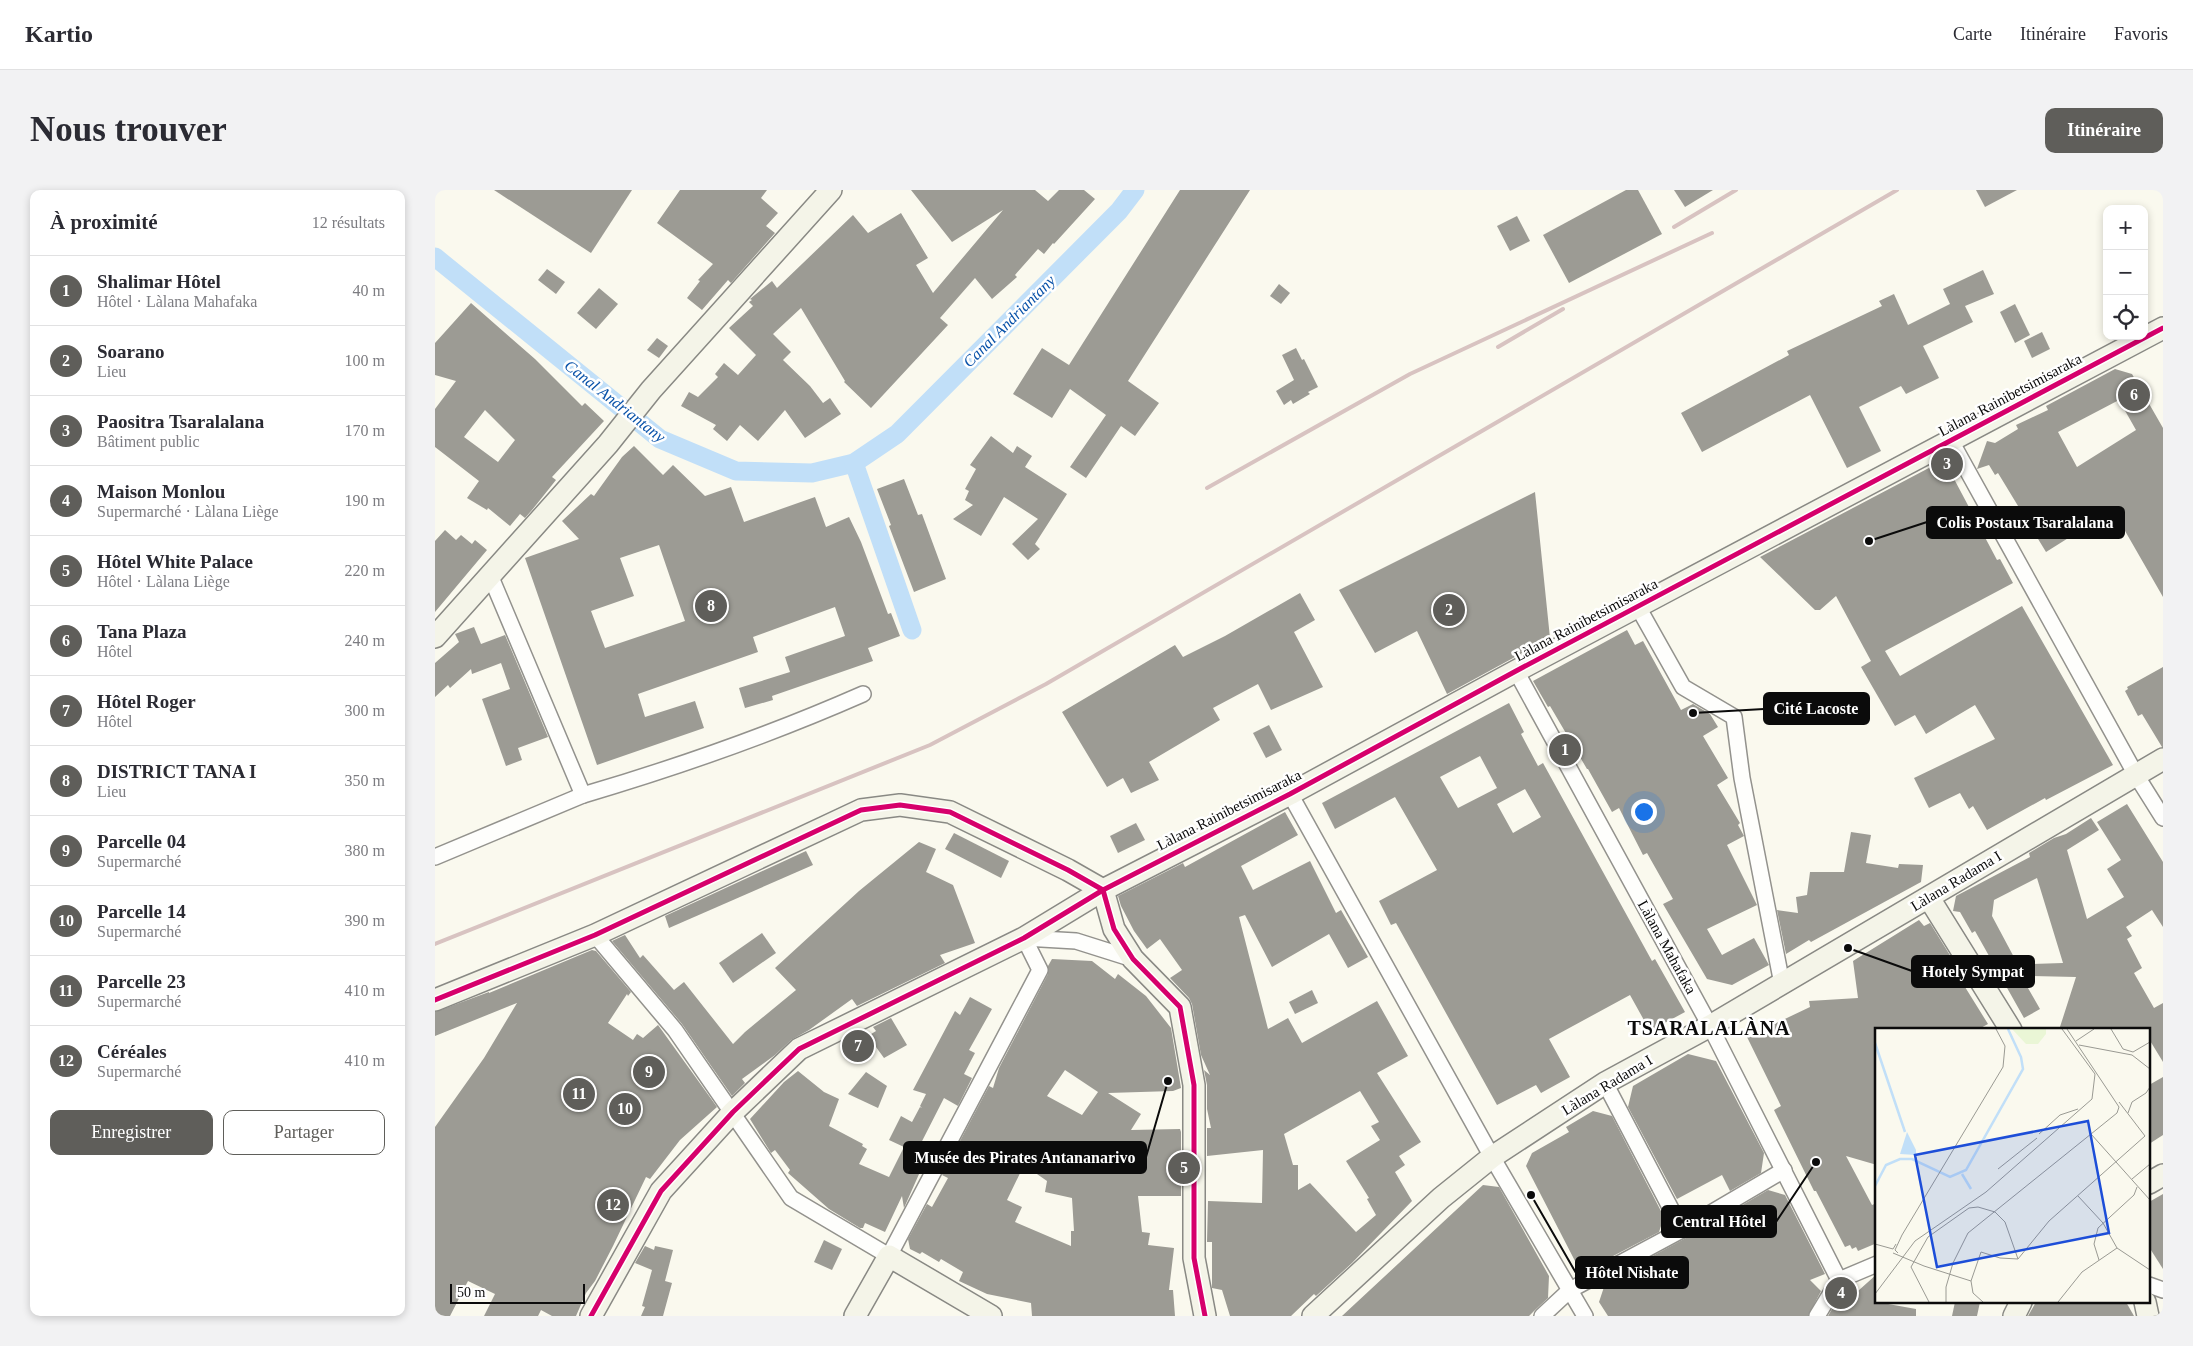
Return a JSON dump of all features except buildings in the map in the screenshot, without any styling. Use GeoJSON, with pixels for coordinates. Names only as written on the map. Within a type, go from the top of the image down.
{"type":"FeatureCollection","features":[{"type":"Feature","properties":{"kind":"street"},"geometry":{"type":"LineString","coordinates":[[435,637],[608,444],[651,390],[831,190]]}},
{"type":"Feature","properties":{"kind":"street","name":"Làlana Rainibetsimisaraka"},"geometry":{"type":"LineString","coordinates":[[591,1316],[661,1191],[733,1112],[799,1049],[1024,938],[1103,890],[1290,794],[1516,671],[2163,328]]}},
{"type":"Feature","properties":{"kind":"street"},"geometry":{"type":"LineString","coordinates":[[1951,441],[2163,818]]}},
{"type":"Feature","properties":{"kind":"street"},"geometry":{"type":"LineString","coordinates":[[490,575],[583,795]]}},
{"type":"Feature","properties":{"kind":"street"},"geometry":{"type":"LineString","coordinates":[[1638,607],[1683,687],[1734,717],[1743,778],[1782,984]]}},
{"type":"Feature","properties":{"kind":"street","name":"Làlana Mahafaka"},"geometry":{"type":"LineString","coordinates":[[1516,671],[1710,1026],[1839,1280]]}},
{"type":"Feature","properties":{"kind":"street"},"geometry":{"type":"LineString","coordinates":[[435,857],[583,795],[645,777],[863,694]]}},
{"type":"Feature","properties":{"kind":"street","name":"Làlana Radama I"},"geometry":{"type":"LineString","coordinates":[[1313,1316],[1441,1198],[1492,1157],[1605,1083],[1710,1026],[2163,759]]}},
{"type":"Feature","properties":{"kind":"street"},"geometry":{"type":"LineString","coordinates":[[1290,794],[1492,1157],[1585,1316]]}},
{"type":"Feature","properties":{"kind":"street"},"geometry":{"type":"LineString","coordinates":[[435,1000],[595,935],[861,810],[900,805],[950,812],[1068,870],[1103,890],[1114,929],[1133,959],[1180,1006],[1194,1085],[1194,1258],[1205,1316]]}},
{"type":"Feature","properties":{"kind":"street"},"geometry":{"type":"LineString","coordinates":[[1929,898],[2010,1028]]}},
{"type":"Feature","properties":{"kind":"street"},"geometry":{"type":"LineString","coordinates":[[595,935],[675,1030],[791,1198],[991,1316]]}},
{"type":"Feature","properties":{"kind":"street"},"geometry":{"type":"LineString","coordinates":[[855,1316],[889,1256],[1040,970],[1024,938],[1076,941],[1133,959]]}},
{"type":"Feature","properties":{"kind":"street"},"geometry":{"type":"LineString","coordinates":[[1605,1083],[1682,1230]]}},
{"type":"Feature","properties":{"kind":"street"},"geometry":{"type":"LineString","coordinates":[[1542,1316],[1570,1290],[1682,1230],[1784,1170]]}},
{"type":"Feature","properties":{"kind":"street"},"geometry":{"type":"LineString","coordinates":[[2151,1182],[2163,1175]]}},
{"type":"Feature","properties":{"kind":"street"},"geometry":{"type":"LineString","coordinates":[[1817,1316],[1839,1280],[1875,1265]]}},
{"type":"Feature","properties":{"kind":"street"},"geometry":{"type":"LineString","coordinates":[[2014,1316],[2020,1304]]}},
{"type":"Feature","properties":{"kind":"street"},"geometry":{"type":"LineString","coordinates":[[2138,1304],[2147,1316]]}},
{"type":"Feature","properties":{"kind":"waterway","name":"Canal Andriantany"},"geometry":{"type":"LineString","coordinates":[[435,257],[660,439],[736,471],[812,473],[854,463],[897,434],[1119,211],[1135,190]]}},
{"type":"Feature","properties":{"kind":"waterway","name":"Canal Andriantany"},"geometry":{"type":"LineString","coordinates":[[854,463],[912,630]]}},
{"type":"Feature","properties":{"kind":"railway"},"geometry":{"type":"LineString","coordinates":[[1674,227],[1736,190]]}},
{"type":"Feature","properties":{"kind":"railway"},"geometry":{"type":"LineString","coordinates":[[435,944],[930,745],[1046,684],[1897,190]]}},
{"type":"Feature","properties":{"kind":"railway"},"geometry":{"type":"LineString","coordinates":[[1207,488],[1410,374],[1712,233]]}},
{"type":"Feature","properties":{"kind":"railway"},"geometry":{"type":"LineString","coordinates":[[1498,347],[1563,309]]}},
{"type":"Feature","properties":{"kind":"cycle path"},"geometry":{"type":"LineString","coordinates":[[591,1316],[661,1191],[733,1112],[799,1049],[1024,938],[1103,890],[1290,794],[1516,671],[2163,328]]}},
{"type":"Feature","properties":{"kind":"cycle path"},"geometry":{"type":"LineString","coordinates":[[435,1000],[595,935],[861,810],[900,805],[950,812],[1068,870],[1103,890],[1114,929],[1133,959],[1180,1007],[1194,1085],[1194,1258],[1205,1316]]}},
{"type":"Feature","properties":{"kind":"place","name":"Tana Plaza"},"geometry":{"type":"Point","coordinates":[2134,395]}},
{"type":"Feature","properties":{"kind":"place","name":"Paositra Tsaralalana"},"geometry":{"type":"Point","coordinates":[1947,464]}},
{"type":"Feature","properties":{"kind":"place","name":"Colis Postaux Tsaralalana"},"geometry":{"type":"Point","coordinates":[1869,541]}},
{"type":"Feature","properties":{"kind":"place","name":"DISTRICT TANA I"},"geometry":{"type":"Point","coordinates":[711,606]}},
{"type":"Feature","properties":{"kind":"place","name":"Soarano"},"geometry":{"type":"Point","coordinates":[1449,610]}},
{"type":"Feature","properties":{"kind":"place","name":"Cité Lacoste"},"geometry":{"type":"Point","coordinates":[1693,713]}},
{"type":"Feature","properties":{"kind":"place","name":"Shalimar Hôtel"},"geometry":{"type":"Point","coordinates":[1565,750]}},
{"type":"Feature","properties":{"kind":"place","name":"Hotely Sympat"},"geometry":{"type":"Point","coordinates":[1848,948]}},
{"type":"Feature","properties":{"kind":"place","name":"Hôtel Roger"},"geometry":{"type":"Point","coordinates":[858,1046]}},
{"type":"Feature","properties":{"kind":"place","name":"Parcelle 04"},"geometry":{"type":"Point","coordinates":[649,1072]}},
{"type":"Feature","properties":{"kind":"place","name":"Musée des Pirates Antananarivo"},"geometry":{"type":"Point","coordinates":[1168,1081]}},
{"type":"Feature","properties":{"kind":"place","name":"Parcelle 23"},"geometry":{"type":"Point","coordinates":[579,1094]}},
{"type":"Feature","properties":{"kind":"place","name":"Parcelle 14"},"geometry":{"type":"Point","coordinates":[625,1109]}},
{"type":"Feature","properties":{"kind":"place","name":"Central Hôtel"},"geometry":{"type":"Point","coordinates":[1816,1162]}},
{"type":"Feature","properties":{"kind":"place","name":"Hôtel White Palace"},"geometry":{"type":"Point","coordinates":[1184,1168]}},
{"type":"Feature","properties":{"kind":"place","name":"Hôtel Nishate"},"geometry":{"type":"Point","coordinates":[1531,1195]}},
{"type":"Feature","properties":{"kind":"place","name":"Céréales"},"geometry":{"type":"Point","coordinates":[613,1205]}},
{"type":"Feature","properties":{"kind":"place","name":"Maison Monlou"},"geometry":{"type":"Point","coordinates":[1841,1293]}},
{"type":"Feature","properties":{"kind":"district","name":"TSARALALÀNA"},"geometry":{"type":"Point","coordinates":[1709,1028]}}]}
